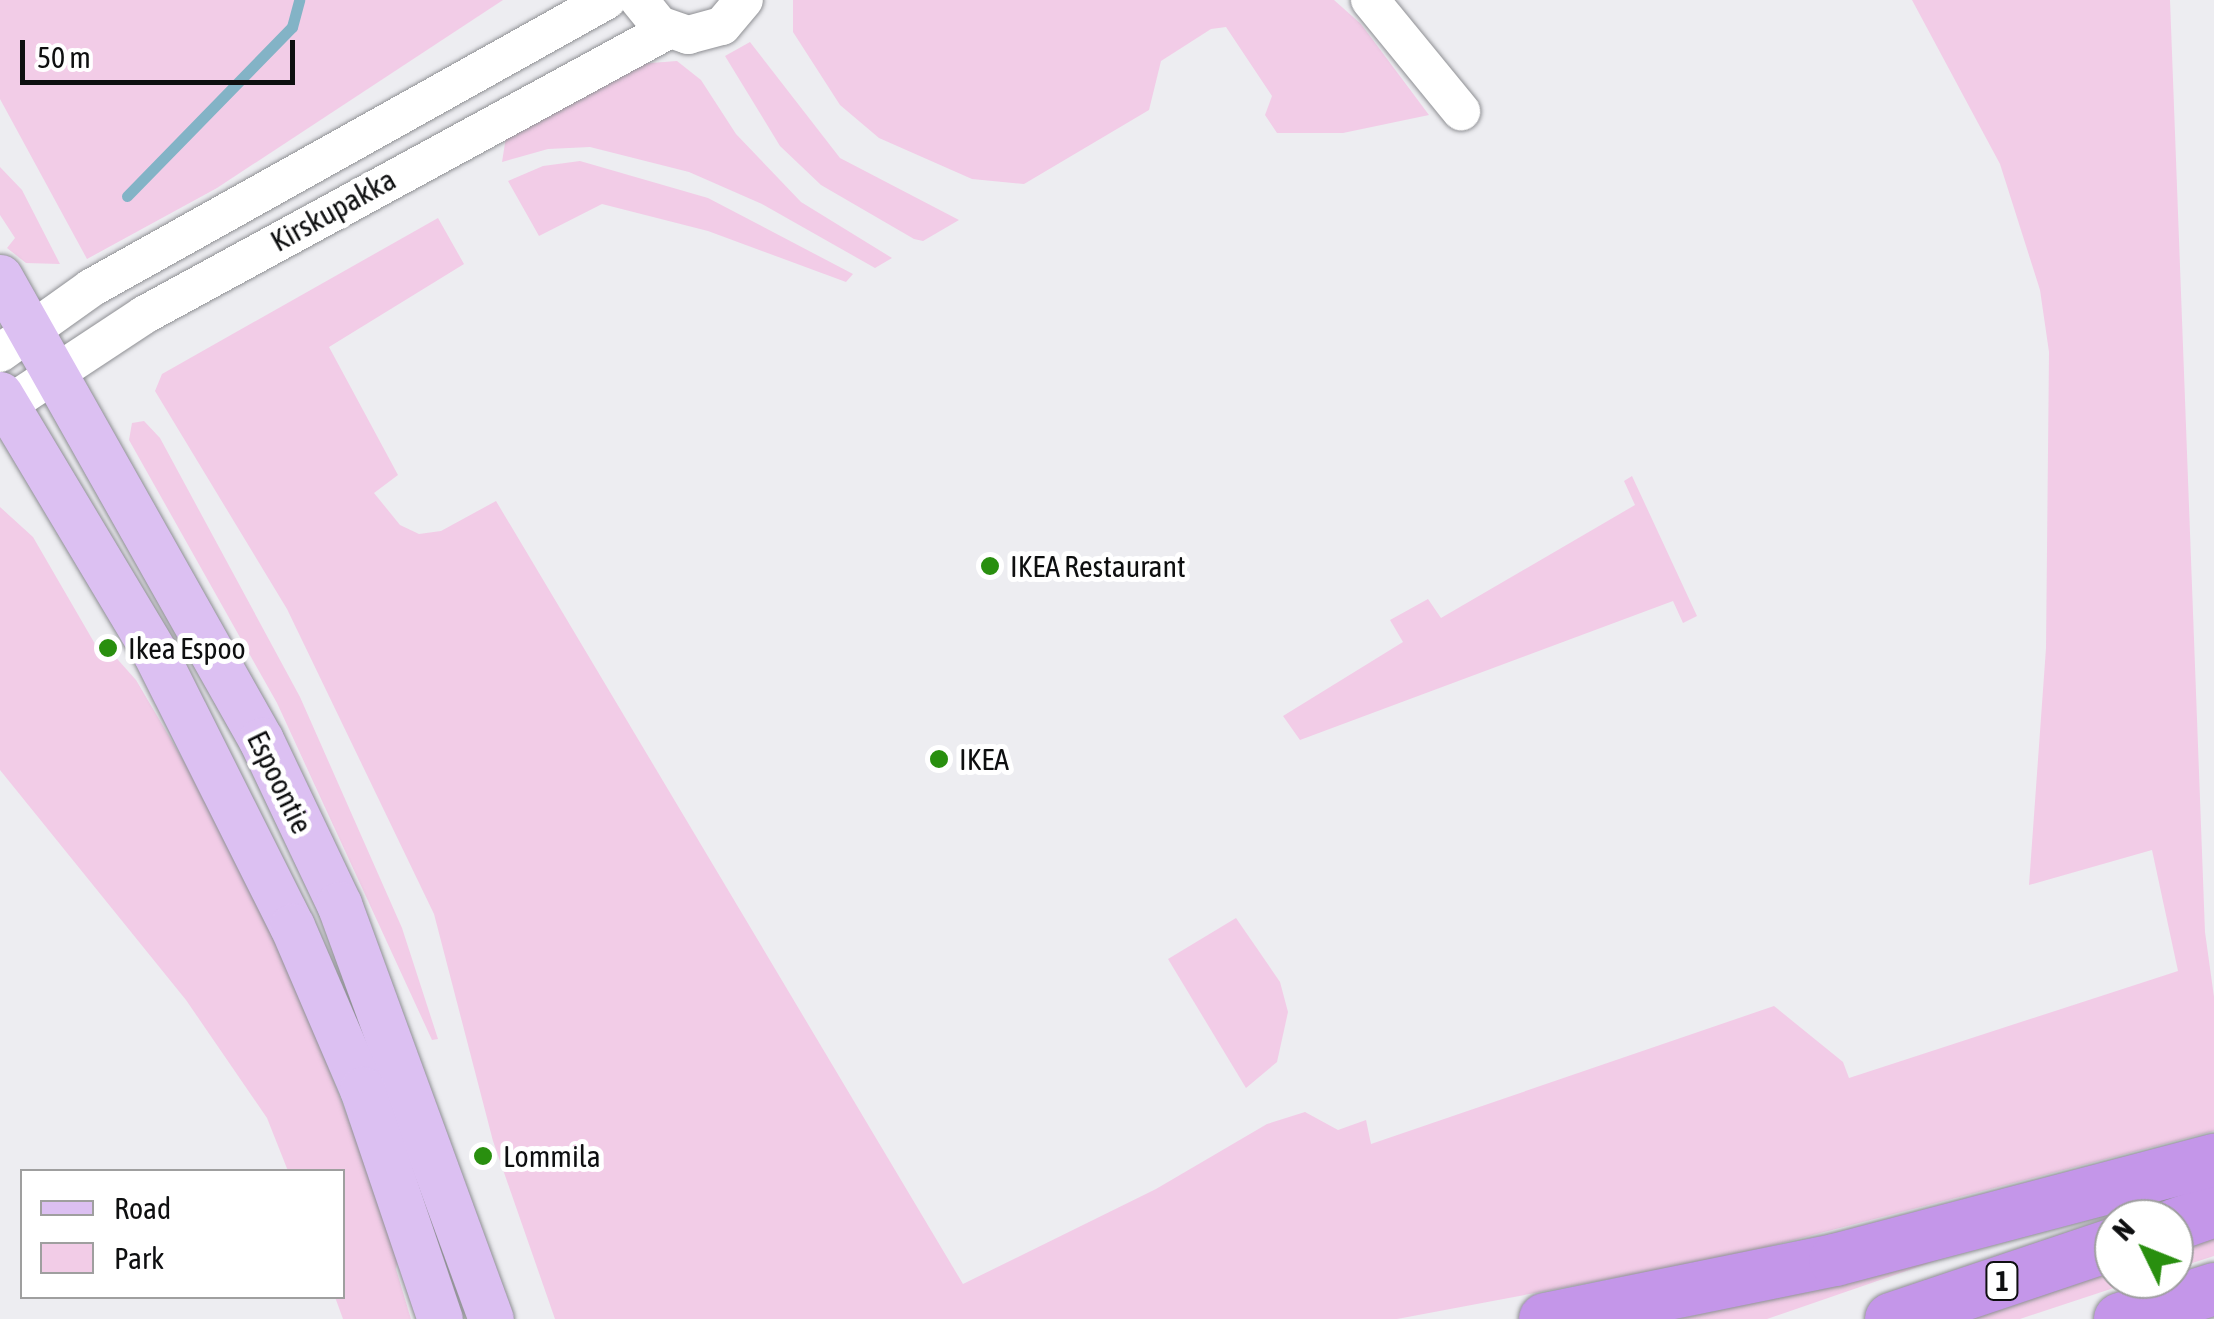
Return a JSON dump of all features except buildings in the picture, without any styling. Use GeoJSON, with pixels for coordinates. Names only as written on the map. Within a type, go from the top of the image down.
{"type":"FeatureCollection","features":[{"type":"Feature","properties":{"kind":"highway"},"geometry":{"type":"LineString","coordinates":[[1545,1319],[1835,1260],[2214,1160]]}},
{"type":"Feature","properties":{"kind":"highway","name":"1"},"geometry":{"type":"LineString","coordinates":[[1890,1319],[2094,1251]]}},
{"type":"Feature","properties":{"kind":"highway"},"geometry":{"type":"LineString","coordinates":[[2120,1319],[2214,1289]]}},
{"type":"Feature","properties":{"kind":"main road","name":"Espoontie"},"geometry":{"type":"LineString","coordinates":[[0,277],[15,342],[54,374],[261,740],[339,904],[491,1319]]}},
{"type":"Feature","properties":{"kind":"main road","name":"Espoontie"},"geometry":{"type":"LineString","coordinates":[[2,403],[164,668],[292,926],[362,1089],[440,1319]]}},
{"type":"Feature","properties":{"kind":"street","name":"Kirskupakka"},"geometry":{"type":"LineString","coordinates":[[15,342],[91,288],[607,0]]}},
{"type":"Feature","properties":{"kind":"street"},"geometry":{"type":"LineString","coordinates":[[639,0],[668,30],[705,33],[722,26],[744,0]]}},
{"type":"Feature","properties":{"kind":"street"},"geometry":{"type":"LineString","coordinates":[[1370,0],[1461,111]]}},
{"type":"Feature","properties":{"kind":"street","name":"Kirskupakka"},"geometry":{"type":"LineString","coordinates":[[2,403],[144,315],[668,30]]}},
{"type":"Feature","properties":{"kind":"green space"},"geometry":{"type":"Polygon","coordinates":[[[0,0],[503,0],[217,188],[87,259],[0,99],[0,0]]]}},
{"type":"Feature","properties":{"kind":"green space"},"geometry":{"type":"Polygon","coordinates":[[[793,0],[1334,0],[1361,24],[1429,115],[1343,133],[1277,133],[1265,115],[1272,96],[1226,27],[1211,29],[1161,61],[1149,110],[1024,184],[972,179],[879,138],[840,105],[793,32],[793,0]]]}},
{"type":"Feature","properties":{"kind":"green space"},"geometry":{"type":"Polygon","coordinates":[[[1912,0],[2170,0],[2205,932],[2214,997],[2214,1131],[1736,1255],[1397,1319],[555,1319],[493,1141],[434,914],[287,609],[155,391],[162,374],[438,218],[464,264],[329,347],[398,475],[374,493],[400,525],[419,534],[441,531],[496,501],[963,1284],[1156,1189],[1267,1124],[1305,1112],[1338,1130],[1366,1120],[1371,1144],[1774,1006],[1843,1062],[1849,1078],[2178,971],[2152,850],[2029,885],[2046,648],[2049,352],[2040,290],[2000,164],[1912,0]]]}},
{"type":"Feature","properties":{"kind":"green space"},"geometry":{"type":"Polygon","coordinates":[[[750,42],[840,158],[959,220],[923,241],[914,239],[821,185],[780,146],[725,56],[750,42]]]}},
{"type":"Feature","properties":{"kind":"green space"},"geometry":{"type":"Polygon","coordinates":[[[677,61],[701,80],[736,134],[801,202],[892,258],[875,268],[762,204],[689,172],[590,147],[548,149],[502,162],[506,137],[638,64],[677,61]]]}},
{"type":"Feature","properties":{"kind":"green space"},"geometry":{"type":"Polygon","coordinates":[[[580,161],[708,198],[853,274],[846,282],[708,231],[602,204],[539,236],[508,181],[543,166],[580,161]]]}},
{"type":"Feature","properties":{"kind":"green space"},"geometry":{"type":"Polygon","coordinates":[[[0,167],[22,190],[60,264],[26,263],[7,248],[15,238],[0,215],[0,167]]]}},
{"type":"Feature","properties":{"kind":"green space"},"geometry":{"type":"Polygon","coordinates":[[[144,421],[160,438],[300,697],[402,928],[438,1039],[432,1040],[277,703],[129,440],[132,423],[144,421]]]}},
{"type":"Feature","properties":{"kind":"green space"},"geometry":{"type":"Polygon","coordinates":[[[1632,476],[1697,616],[1683,623],[1673,601],[1300,740],[1283,716],[1403,642],[1390,620],[1428,599],[1441,618],[1635,505],[1624,481],[1632,476]]]}},
{"type":"Feature","properties":{"kind":"green space"},"geometry":{"type":"Polygon","coordinates":[[[0,507],[33,537],[102,656],[111,652],[136,680],[222,826],[283,953],[338,1092],[399,1252],[396,1269],[411,1319],[343,1319],[336,1299],[345,1299],[345,1169],[287,1169],[267,1118],[186,1000],[0,770],[0,507]]]}},
{"type":"Feature","properties":{"kind":"green space"},"geometry":{"type":"Polygon","coordinates":[[[1236,918],[1280,982],[1288,1012],[1277,1062],[1246,1088],[1168,959],[1236,918]]]}},
{"type":"Feature","properties":{"kind":"green space"},"geometry":{"type":"Polygon","coordinates":[[[2214,1234],[2214,1256],[2194,1262],[2194,1240],[2214,1234]]]}},
{"type":"Feature","properties":{"kind":"green space"},"geometry":{"type":"Polygon","coordinates":[[[1944,1258],[1767,1319],[1679,1319],[1759,1301],[1944,1258]]]}},
{"type":"Feature","properties":{"kind":"green space"},"geometry":{"type":"Polygon","coordinates":[[[2094,1274],[2094,1295],[2020,1319],[1959,1319],[2094,1274]]]}},
{"type":"Feature","properties":{"kind":"waterway"},"geometry":{"type":"LineString","coordinates":[[127,196],[292,27],[299,0]]}},
{"type":"Feature","properties":{"kind":"place","name":"IKEA Restaurant"},"geometry":{"type":"Point","coordinates":[990,566]}},
{"type":"Feature","properties":{"kind":"place","name":"Ikea Espoo"},"geometry":{"type":"Point","coordinates":[108,648]}},
{"type":"Feature","properties":{"kind":"place","name":"IKEA"},"geometry":{"type":"Point","coordinates":[939,759]}},
{"type":"Feature","properties":{"kind":"place","name":"Lommila"},"geometry":{"type":"Point","coordinates":[483,1156]}}]}
